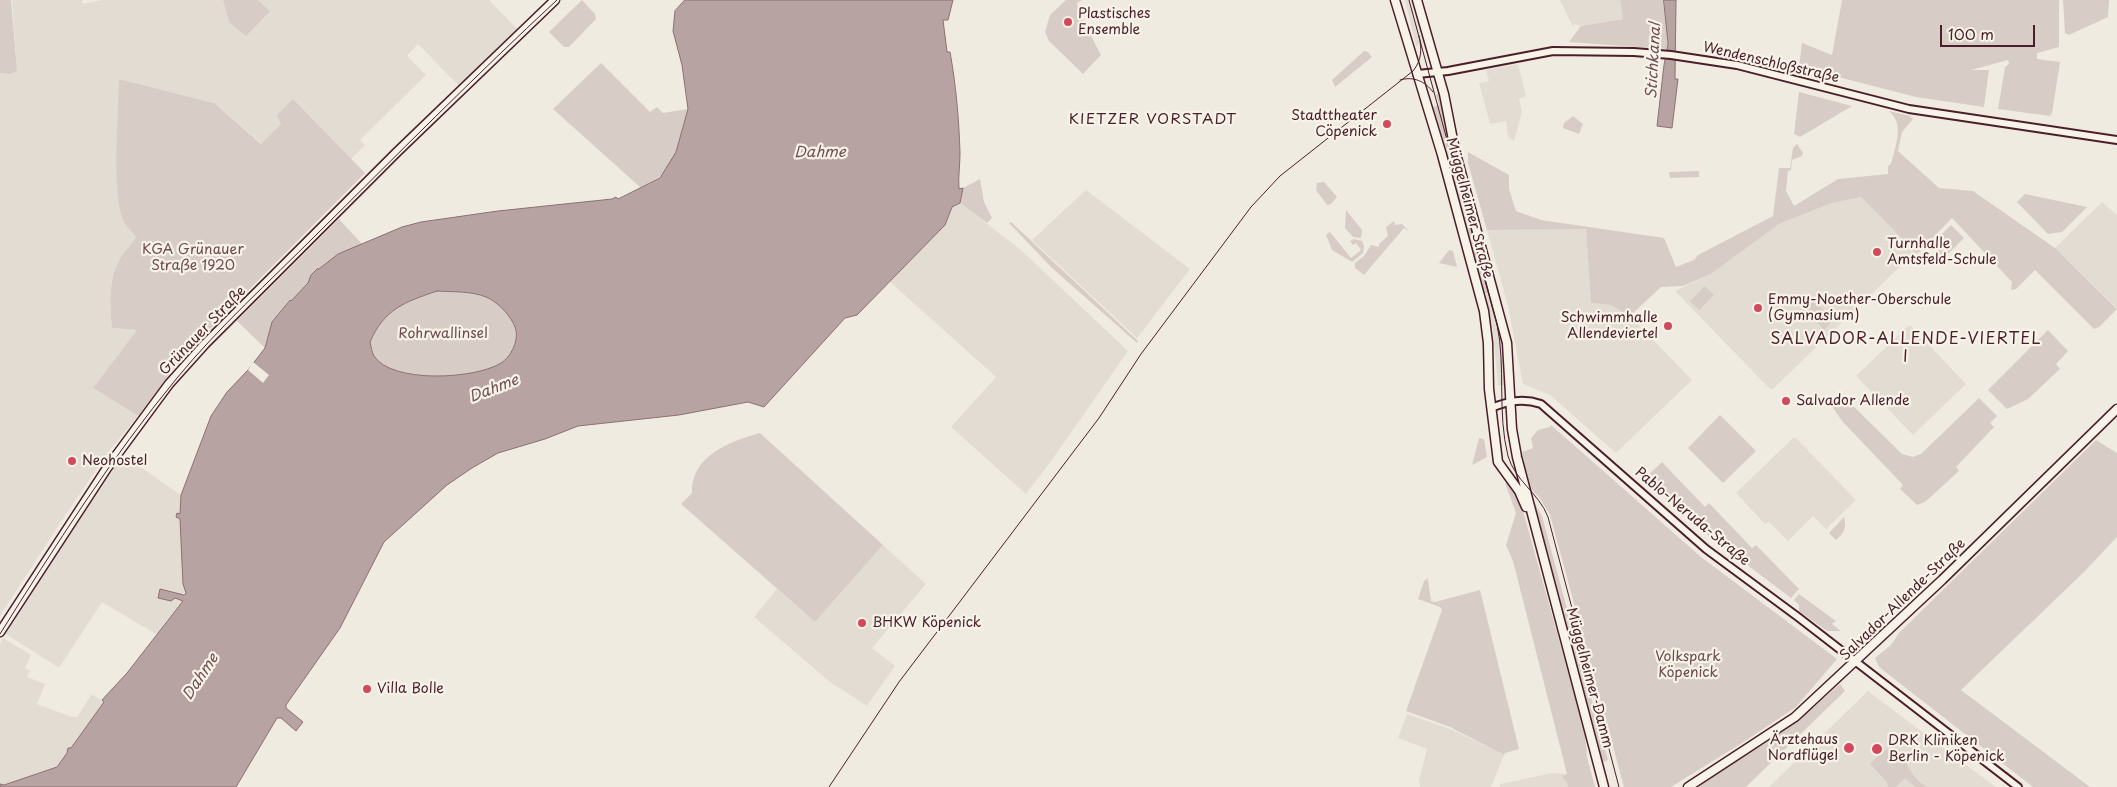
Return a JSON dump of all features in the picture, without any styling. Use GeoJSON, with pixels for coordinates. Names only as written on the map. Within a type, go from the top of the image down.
{"type":"FeatureCollection","features":[{"type":"Feature","properties":{"kind":"main road","name":"Grünauer Straße"},"geometry":{"type":"LineString","coordinates":[[0,632],[107,468],[169,384],[205,344],[397,152],[555,0]]}},
{"type":"Feature","properties":{"kind":"main road","name":"Müggelheimer Straße"},"geometry":{"type":"LineString","coordinates":[[1395,0],[1416,74],[1442,154],[1484,311],[1488,343],[1488,385],[1494,427]]}},
{"type":"Feature","properties":{"kind":"main road","name":"Müggelheimer Straße"},"geometry":{"type":"LineString","coordinates":[[1417,0],[1448,109],[1454,150],[1507,343],[1512,424]]}},
{"type":"Feature","properties":{"kind":"main road","name":"Salvador-Allende-Straße"},"geometry":{"type":"LineString","coordinates":[[1688,787],[1795,717],[1856,662],[2117,408]]}},
{"type":"Feature","properties":{"kind":"main road","name":"Müggelheimer Damm"},"geometry":{"type":"LineString","coordinates":[[1512,424],[1518,457],[1604,787]]}},
{"type":"Feature","properties":{"kind":"main road","name":"Müggelheimer Damm"},"geometry":{"type":"LineString","coordinates":[[1494,427],[1498,462],[1523,498],[1540,562],[1549,575]]}},
{"type":"Feature","properties":{"kind":"street","name":"Wendenschloßstraße"},"geometry":{"type":"LineString","coordinates":[[1416,74],[1438,72],[1553,51],[1655,54],[1688,57],[1736,65],[1909,109],[2117,140]]}},
{"type":"Feature","properties":{"kind":"street","name":"Pablo-Neruda-Straße"},"geometry":{"type":"LineString","coordinates":[[1511,401],[1522,400],[1541,404],[1706,549],[2018,787]]}},
{"type":"Feature","properties":{"kind":"street"},"geometry":{"type":"LineString","coordinates":[[1491,408],[1511,401]]}},
{"type":"Feature","properties":{"kind":"shaded area"},"geometry":{"type":"Polygon","coordinates":[[[12,0],[82,0],[83,4],[101,0],[223,0],[229,22],[269,11],[258,0],[489,0],[518,30],[460,87],[418,44],[407,56],[426,75],[360,140],[365,145],[351,159],[293,99],[281,124],[262,144],[214,103],[119,79],[126,224],[136,237],[119,261],[112,281],[110,304],[112,328],[137,330],[93,388],[138,416],[109,451],[0,616],[0,73],[10,74],[17,71],[12,0]]]}},
{"type":"Feature","properties":{"kind":"shaded area"},"geometry":{"type":"Polygon","coordinates":[[[1405,0],[1410,0],[1423,44],[1416,46],[1405,0]]]}},
{"type":"Feature","properties":{"kind":"shaded area"},"geometry":{"type":"Polygon","coordinates":[[[1560,0],[1620,0],[1623,19],[1581,26],[1575,24],[1573,27],[1560,0]]]}},
{"type":"Feature","properties":{"kind":"shaded area"},"geometry":{"type":"Polygon","coordinates":[[[1518,64],[1526,96],[1519,99],[1522,112],[1514,141],[1508,137],[1506,121],[1490,124],[1479,83],[1489,81],[1486,70],[1518,64]]]}},
{"type":"Feature","properties":{"kind":"shaded area"},"geometry":{"type":"Polygon","coordinates":[[[1086,190],[1190,269],[1137,338],[1032,240],[1086,190]]]}},
{"type":"Feature","properties":{"kind":"shaded area"},"geometry":{"type":"Polygon","coordinates":[[[1861,197],[1915,252],[1773,389],[1770,389],[1675,291],[1711,274],[1779,224],[1829,204],[1861,197]]]}},
{"type":"Feature","properties":{"kind":"shaded area"},"geometry":{"type":"Polygon","coordinates":[[[2102,202],[2117,215],[2117,308],[2055,248],[2102,202]]]}},
{"type":"Feature","properties":{"kind":"shaded area"},"geometry":{"type":"Polygon","coordinates":[[[960,203],[1021,250],[1128,351],[1026,494],[951,427],[996,377],[889,281],[944,225],[952,207],[960,203]]]}},
{"type":"Feature","properties":{"kind":"shaded area"},"geometry":{"type":"Polygon","coordinates":[[[1586,228],[1591,303],[1611,305],[1630,316],[1692,380],[1616,453],[1550,395],[1523,384],[1508,306],[1487,230],[1586,228]]]}},
{"type":"Feature","properties":{"kind":"shaded area"},"geometry":{"type":"Polygon","coordinates":[[[1490,292],[1500,330],[1504,385],[1498,386],[1493,331],[1490,328],[1483,294],[1490,292]]]}},
{"type":"Feature","properties":{"kind":"shaded area"},"geometry":{"type":"Polygon","coordinates":[[[1908,326],[1911,326],[1966,384],[1913,435],[1856,376],[1908,326]]]}},
{"type":"Feature","properties":{"kind":"shaded area"},"geometry":{"type":"Polygon","coordinates":[[[1793,438],[1796,438],[1856,500],[1826,529],[1813,516],[1788,541],[1769,522],[1765,524],[1736,493],[1793,438]]]}},
{"type":"Feature","properties":{"kind":"shaded area"},"geometry":{"type":"Polygon","coordinates":[[[123,455],[181,495],[183,584],[186,592],[175,598],[183,601],[156,634],[102,602],[59,668],[6,634],[123,455]]]}},
{"type":"Feature","properties":{"kind":"shaded area"},"geometry":{"type":"Polygon","coordinates":[[[883,545],[926,584],[872,648],[895,666],[867,706],[830,682],[754,617],[777,589],[815,622],[883,545]]]}},
{"type":"Feature","properties":{"kind":"shaded area"},"geometry":{"type":"Polygon","coordinates":[[[3,638],[31,655],[25,668],[30,671],[27,677],[45,684],[37,704],[69,716],[77,717],[92,694],[104,702],[57,767],[3,785],[0,784],[0,644],[3,638]]]}},
{"type":"Feature","properties":{"kind":"shaded area","name":"DRK Kliniken Berlin - Köpenick"},"geometry":{"type":"Polygon","coordinates":[[[1868,691],[1962,762],[1996,787],[1769,787],[1868,691]]]}},
{"type":"Feature","properties":{"kind":"shaded area"},"geometry":{"type":"Polygon","coordinates":[[[1407,714],[1453,730],[1504,755],[1491,787],[1420,787],[1419,780],[1427,749],[1398,738],[1407,714]]]}},
{"type":"Feature","properties":{"kind":"shaded area"},"geometry":{"type":"Polygon","coordinates":[[[1552,773],[1567,774],[1570,787],[1500,787],[1500,784],[1552,773]]]}},
{"type":"Feature","properties":{"kind":"green space"},"geometry":{"type":"Polygon","coordinates":[[[0,0],[11,0],[17,71],[10,74],[0,73],[0,0]]]}},
{"type":"Feature","properties":{"kind":"green space"},"geometry":{"type":"Polygon","coordinates":[[[223,0],[258,0],[270,11],[246,36],[229,22],[223,0]]]}},
{"type":"Feature","properties":{"kind":"green space"},"geometry":{"type":"Polygon","coordinates":[[[582,0],[595,14],[596,19],[569,47],[564,47],[549,32],[582,0]]]}},
{"type":"Feature","properties":{"kind":"green space"},"geometry":{"type":"Polygon","coordinates":[[[1066,0],[1082,0],[1077,3],[1080,15],[1101,55],[1083,74],[1049,41],[1045,32],[1050,15],[1066,0]]]}},
{"type":"Feature","properties":{"kind":"green space"},"geometry":{"type":"Polygon","coordinates":[[[1620,0],[1664,0],[1668,44],[1666,49],[1569,42],[1581,26],[1623,19],[1620,0]]]}},
{"type":"Feature","properties":{"kind":"green space"},"geometry":{"type":"Polygon","coordinates":[[[1842,0],[2059,0],[2059,47],[2037,53],[2037,59],[2060,62],[2052,113],[2050,116],[1998,109],[2005,67],[2009,64],[2008,60],[1971,70],[1989,70],[1984,107],[1916,97],[1799,67],[1802,43],[1832,55],[1842,0]]]}},
{"type":"Feature","properties":{"kind":"green space"},"geometry":{"type":"Polygon","coordinates":[[[2063,0],[2109,0],[2108,17],[2069,35],[2065,33],[2063,0]]]}},
{"type":"Feature","properties":{"kind":"green space"},"geometry":{"type":"Polygon","coordinates":[[[1364,51],[1368,52],[1372,57],[1335,87],[1332,80],[1364,51]]]}},
{"type":"Feature","properties":{"kind":"green space"},"geometry":{"type":"Polygon","coordinates":[[[601,63],[650,112],[657,107],[663,113],[688,109],[678,146],[670,165],[658,178],[640,187],[553,109],[601,63]]]}},
{"type":"Feature","properties":{"kind":"green space","name":"KGA Grünauer Straße 1920"},"geometry":{"type":"Polygon","coordinates":[[[119,79],[214,103],[261,144],[281,124],[277,115],[293,99],[365,173],[183,356],[138,416],[93,388],[137,330],[112,328],[111,320],[110,302],[113,276],[120,259],[136,237],[126,225],[121,213],[118,196],[119,79]]]}},
{"type":"Feature","properties":{"kind":"green space"},"geometry":{"type":"Polygon","coordinates":[[[1799,92],[1852,106],[1800,137],[1794,134],[1799,92]]]}},
{"type":"Feature","properties":{"kind":"green space"},"geometry":{"type":"Polygon","coordinates":[[[1439,93],[1448,137],[1490,292],[1483,294],[1426,97],[1430,96],[1433,107],[1439,105],[1436,95],[1439,93]]]}},
{"type":"Feature","properties":{"kind":"green space"},"geometry":{"type":"Polygon","coordinates":[[[1889,111],[1910,116],[1913,119],[1902,132],[1898,151],[1939,188],[1973,191],[2055,248],[2117,309],[2099,327],[2094,329],[2035,270],[2016,289],[2011,290],[2012,282],[1952,218],[1917,254],[1861,197],[1829,204],[1779,224],[1711,274],[1683,286],[1661,287],[1630,316],[1611,305],[1591,303],[1586,229],[1487,230],[1468,163],[1468,152],[1509,175],[1509,189],[1516,211],[1541,220],[1664,238],[1676,267],[1694,260],[1698,255],[1773,216],[1779,168],[1790,168],[1793,148],[1797,144],[1803,153],[1802,156],[1792,160],[1791,170],[1788,171],[1786,191],[1794,206],[1838,179],[1888,174],[1888,166],[1891,164],[1898,136],[1897,123],[1889,111]]]}},
{"type":"Feature","properties":{"kind":"green space"},"geometry":{"type":"Polygon","coordinates":[[[1573,116],[1583,124],[1579,134],[1563,128],[1564,123],[1573,116]]]}},
{"type":"Feature","properties":{"kind":"green space"},"geometry":{"type":"Polygon","coordinates":[[[1699,171],[1699,177],[1670,178],[1669,172],[1699,171]]]}},
{"type":"Feature","properties":{"kind":"green space"},"geometry":{"type":"Polygon","coordinates":[[[980,179],[984,202],[992,218],[987,223],[960,203],[963,188],[980,179]]]}},
{"type":"Feature","properties":{"kind":"green space"},"geometry":{"type":"Polygon","coordinates":[[[1324,182],[1337,197],[1331,204],[1327,205],[1316,190],[1317,183],[1324,182]]]}},
{"type":"Feature","properties":{"kind":"green space"},"geometry":{"type":"Polygon","coordinates":[[[2025,194],[2087,207],[2062,232],[2048,234],[2017,202],[2025,194]]]}},
{"type":"Feature","properties":{"kind":"green space"},"geometry":{"type":"Polygon","coordinates":[[[1346,210],[1362,230],[1361,238],[1353,237],[1345,228],[1346,210]]]}},
{"type":"Feature","properties":{"kind":"green space","name":"KGA Grünauer Straße 1920"},"geometry":{"type":"Polygon","coordinates":[[[339,219],[363,245],[338,254],[319,270],[316,269],[308,283],[291,301],[289,300],[272,322],[265,348],[237,321],[339,219]]]}},
{"type":"Feature","properties":{"kind":"green space"},"geometry":{"type":"Polygon","coordinates":[[[1394,221],[1395,225],[1402,224],[1409,231],[1404,228],[1364,275],[1355,268],[1355,263],[1364,256],[1371,245],[1379,247],[1379,244],[1388,236],[1386,227],[1394,221]]]}},
{"type":"Feature","properties":{"kind":"green space"},"geometry":{"type":"Polygon","coordinates":[[[1011,222],[1138,341],[1137,343],[1052,268],[1009,223],[1011,222]]]}},
{"type":"Feature","properties":{"kind":"green space"},"geometry":{"type":"Polygon","coordinates":[[[1951,225],[1964,238],[1944,258],[1931,245],[1951,225]]]}},
{"type":"Feature","properties":{"kind":"green space"},"geometry":{"type":"Polygon","coordinates":[[[1330,232],[1351,258],[1361,250],[1356,243],[1353,245],[1350,241],[1354,239],[1362,241],[1364,246],[1363,253],[1352,262],[1332,250],[1326,235],[1330,232]]]}},
{"type":"Feature","properties":{"kind":"green space"},"geometry":{"type":"Polygon","coordinates":[[[1449,250],[1453,251],[1457,267],[1439,263],[1449,250]]]}},
{"type":"Feature","properties":{"kind":"green space"},"geometry":{"type":"Polygon","coordinates":[[[1705,286],[1714,295],[1699,310],[1690,301],[1705,286]]]}},
{"type":"Feature","properties":{"kind":"green space","name":"Rohrwallinsel"},"geometry":{"type":"Polygon","coordinates":[[[437,291],[481,295],[495,302],[503,309],[513,323],[516,332],[514,347],[508,357],[501,363],[473,373],[435,376],[416,375],[398,371],[384,365],[374,356],[369,342],[381,322],[405,303],[437,291]]]}},
{"type":"Feature","properties":{"kind":"green space"},"geometry":{"type":"Polygon","coordinates":[[[1814,300],[1833,320],[1824,330],[1804,309],[1814,300]]]}},
{"type":"Feature","properties":{"kind":"green space"},"geometry":{"type":"Polygon","coordinates":[[[2048,330],[2068,351],[2056,364],[2060,369],[2028,399],[2007,409],[1988,390],[2048,330]]]}},
{"type":"Feature","properties":{"kind":"green space"},"geometry":{"type":"Polygon","coordinates":[[[1842,395],[1902,454],[1913,457],[1921,454],[1979,398],[1997,416],[1990,423],[1994,427],[1956,467],[1959,471],[1925,502],[1917,505],[1900,489],[1903,485],[1842,421],[1831,405],[1842,395]]]}},
{"type":"Feature","properties":{"kind":"green space"},"geometry":{"type":"Polygon","coordinates":[[[1720,415],[1756,451],[1723,483],[1688,448],[1720,415]]]}},
{"type":"Feature","properties":{"kind":"green space","name":"Volkspark Köpenick"},"geometry":{"type":"Polygon","coordinates":[[[1551,425],[1701,557],[1837,659],[1796,707],[1671,787],[1624,787],[1550,515],[1539,497],[1529,487],[1522,452],[1533,448],[1531,438],[1538,430],[1550,427],[1551,425]]]}},
{"type":"Feature","properties":{"kind":"green space"},"geometry":{"type":"Polygon","coordinates":[[[760,433],[883,545],[815,622],[681,504],[692,493],[693,480],[705,460],[725,446],[760,433]]]}},
{"type":"Feature","properties":{"kind":"green space"},"geometry":{"type":"Polygon","coordinates":[[[1479,438],[1484,439],[1487,457],[1472,465],[1479,438]]]}},
{"type":"Feature","properties":{"kind":"green space"},"geometry":{"type":"Polygon","coordinates":[[[2096,440],[2117,453],[2117,537],[2084,572],[1961,690],[2090,787],[2033,787],[1879,667],[1875,658],[1891,645],[1899,633],[2096,440]]]}},
{"type":"Feature","properties":{"kind":"green space"},"geometry":{"type":"Polygon","coordinates":[[[1662,462],[1705,507],[1709,503],[1752,548],[1756,545],[1799,589],[1791,598],[1709,536],[1644,479],[1662,462]]]}},
{"type":"Feature","properties":{"kind":"green space"},"geometry":{"type":"Polygon","coordinates":[[[1505,483],[1508,483],[1519,497],[1585,732],[1587,757],[1595,787],[1568,787],[1567,782],[1562,777],[1567,774],[1513,561],[1506,545],[1516,513],[1505,483]]]}},
{"type":"Feature","properties":{"kind":"green space"},"geometry":{"type":"Polygon","coordinates":[[[1532,498],[1542,516],[1608,760],[1603,762],[1532,498]]]}},
{"type":"Feature","properties":{"kind":"green space"},"geometry":{"type":"Polygon","coordinates":[[[1844,517],[1844,530],[1836,540],[1829,533],[1844,517]]]}},
{"type":"Feature","properties":{"kind":"green space"},"geometry":{"type":"Polygon","coordinates":[[[1429,578],[1431,601],[1435,602],[1480,590],[1519,749],[1504,755],[1450,727],[1406,711],[1442,610],[1440,607],[1418,599],[1424,581],[1429,578]]]}},
{"type":"Feature","properties":{"kind":"green space"},"geometry":{"type":"Polygon","coordinates":[[[1799,594],[1836,621],[1832,624],[1841,631],[1827,631],[1799,611],[1799,605],[1794,600],[1799,594]]]}},
{"type":"Feature","properties":{"kind":"green space"},"geometry":{"type":"Polygon","coordinates":[[[1840,684],[1845,691],[1746,787],[1699,787],[1721,770],[1775,738],[1777,734],[1814,707],[1840,684]]]}},
{"type":"Feature","properties":{"kind":"green space"},"geometry":{"type":"Polygon","coordinates":[[[1894,748],[1903,754],[1913,775],[1927,787],[1915,787],[1905,778],[1896,787],[1888,787],[1887,782],[1870,764],[1883,751],[1894,748]]]}},
{"type":"Feature","properties":{"kind":"water","name":"Dahme"},"geometry":{"type":"Polygon","coordinates":[[[685,0],[953,0],[948,20],[943,20],[947,52],[950,52],[956,90],[960,153],[959,189],[963,188],[960,203],[952,207],[945,225],[857,315],[845,318],[764,407],[748,402],[679,415],[578,426],[545,439],[498,453],[447,485],[384,542],[340,628],[286,705],[286,708],[303,722],[296,731],[281,718],[277,718],[236,787],[0,787],[0,784],[4,785],[57,767],[67,753],[68,748],[71,748],[104,702],[102,700],[127,673],[183,601],[175,598],[171,601],[158,598],[160,589],[184,595],[186,593],[183,584],[180,519],[176,517],[177,513],[180,514],[181,495],[211,416],[227,392],[248,370],[265,348],[272,322],[290,300],[308,283],[311,275],[338,254],[402,227],[421,222],[498,211],[612,199],[616,197],[618,199],[660,178],[676,152],[688,109],[682,65],[673,31],[675,11],[685,0]],[[437,291],[405,303],[389,314],[370,342],[374,356],[384,365],[398,371],[416,375],[435,376],[473,373],[501,363],[508,357],[514,347],[516,332],[513,323],[503,309],[495,302],[481,295],[437,291]]]}},
{"type":"Feature","properties":{"kind":"water"},"geometry":{"type":"Polygon","coordinates":[[[1664,0],[1676,0],[1675,79],[1678,79],[1672,128],[1657,126],[1668,44],[1664,0]]]}},
{"type":"Feature","properties":{"kind":"pier"},"geometry":{"type":"Polygon","coordinates":[[[253,362],[269,375],[263,383],[248,370],[253,362]]]}},
{"type":"Feature","properties":{"kind":"tram line"},"geometry":{"type":"LineString","coordinates":[[0,634],[106,471],[153,408],[193,359],[245,305],[466,87],[557,0]]}},
{"type":"Feature","properties":{"kind":"tram line"},"geometry":{"type":"LineString","coordinates":[[1409,0],[1497,324],[1500,340],[1503,423],[1508,456],[1516,473],[1539,501],[1548,517],[1619,787]]}},
{"type":"Feature","properties":{"kind":"tram line"},"geometry":{"type":"LineString","coordinates":[[829,787],[899,682],[1099,418],[1141,354],[1251,207],[1280,176],[1413,71],[1418,63],[1420,54],[1419,36]]}},
{"type":"Feature","properties":{"kind":"tram line"},"geometry":{"type":"LineString","coordinates":[[1400,80],[1418,80],[1433,92]]}},
{"type":"Feature","properties":{"kind":"place","name":"Plastisches Ensemble"},"geometry":{"type":"Point","coordinates":[1068,22]}},
{"type":"Feature","properties":{"kind":"place","name":"Stadttheater Cöpenick"},"geometry":{"type":"Point","coordinates":[1387,124]}},
{"type":"Feature","properties":{"kind":"place","name":"Turnhalle Amtsfeld-Schule"},"geometry":{"type":"Point","coordinates":[1877,252]}},
{"type":"Feature","properties":{"kind":"place","name":"Emmy-Noether-Oberschule (Gymnasium)"},"geometry":{"type":"Point","coordinates":[1758,308]}},
{"type":"Feature","properties":{"kind":"place","name":"Schwimmhalle Allendeviertel"},"geometry":{"type":"Point","coordinates":[1668,326]}},
{"type":"Feature","properties":{"kind":"place","name":"Salvador Allende"},"geometry":{"type":"Point","coordinates":[1786,401]}},
{"type":"Feature","properties":{"kind":"place","name":"Neohostel"},"geometry":{"type":"Point","coordinates":[72,461]}},
{"type":"Feature","properties":{"kind":"place","name":"BHKW Köpenick"},"geometry":{"type":"Point","coordinates":[862,623]}},
{"type":"Feature","properties":{"kind":"place","name":"Villa Bolle"},"geometry":{"type":"Point","coordinates":[367,689]}},
{"type":"Feature","properties":{"kind":"place","name":"Ärztehaus Nordflügel"},"geometry":{"type":"Point","coordinates":[1849,748]}},
{"type":"Feature","properties":{"kind":"place","name":"DRK Kliniken Berlin - Köpenick"},"geometry":{"type":"Point","coordinates":[1877,749]}},
{"type":"Feature","properties":{"kind":"district","name":"KIETZER VORSTADT"},"geometry":{"type":"Point","coordinates":[1153,120]}},
{"type":"Feature","properties":{"kind":"district","name":"SALVADOR-ALLENDE-VIERTEL I"},"geometry":{"type":"Point","coordinates":[1906,349]}},
{"type":"Feature","properties":{"kind":"water label","name":"Stichkanal"},"geometry":{"type":"Point","coordinates":[1654,61]}}]}
